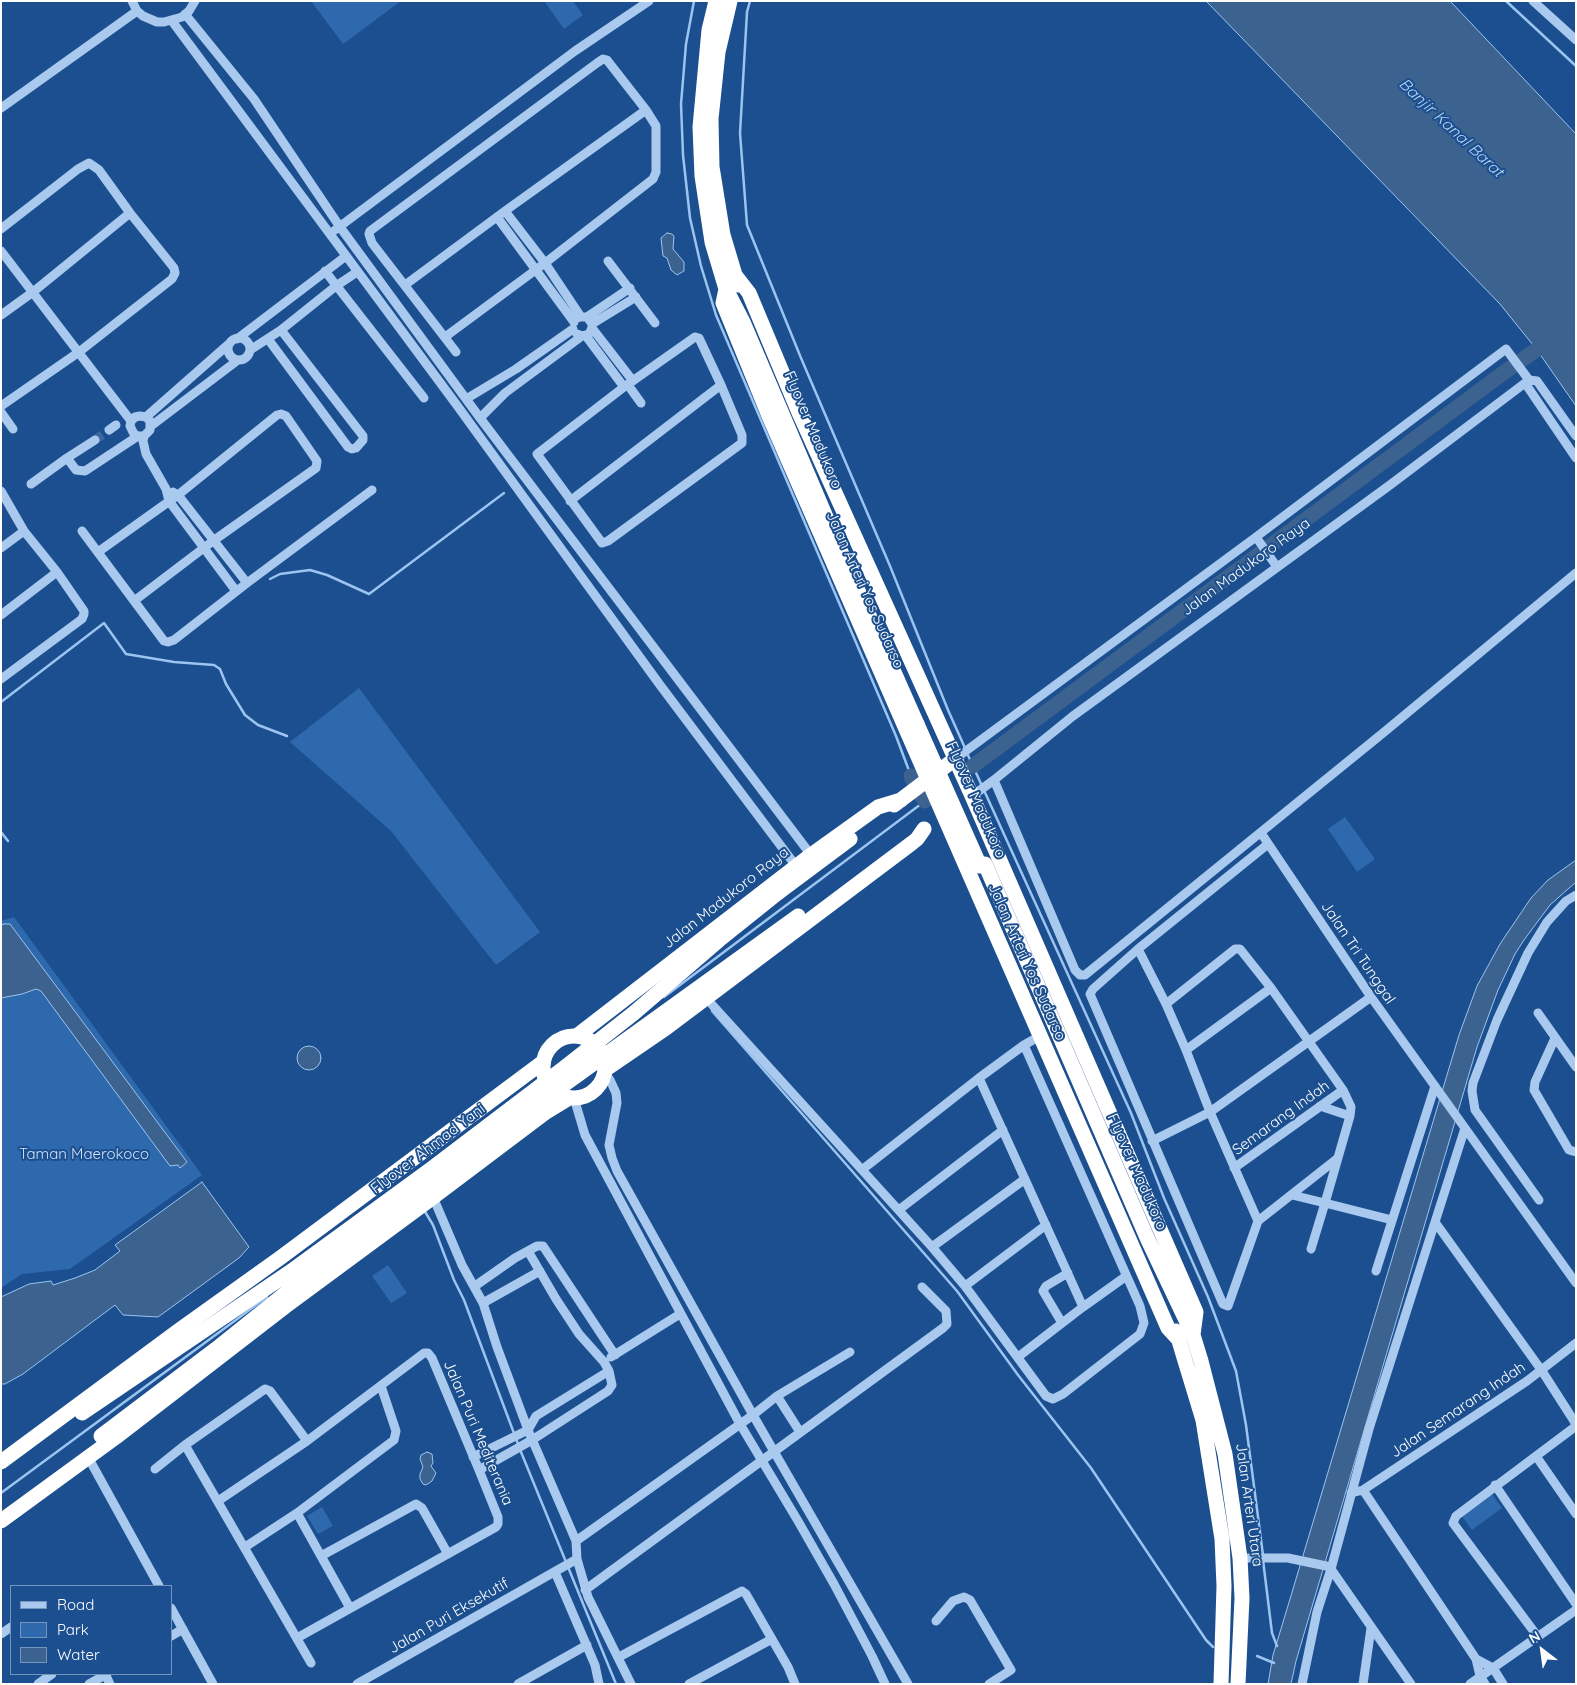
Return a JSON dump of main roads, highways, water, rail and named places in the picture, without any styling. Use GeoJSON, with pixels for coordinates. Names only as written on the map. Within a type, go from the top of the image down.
{"type":"FeatureCollection","features":[{"type":"Feature","properties":{"kind":"highway"},"geometry":{"type":"LineString","coordinates":[[716,1],[709,30],[700,147],[708,221],[726,289]]}},
{"type":"Feature","properties":{"kind":"highway"},"geometry":{"type":"LineString","coordinates":[[730,1],[718,52],[711,132],[712,167],[726,250],[735,275],[749,293],[800,415],[960,756],[1196,1312],[1186,1338],[1203,1420],[1222,1539],[1224,1595],[1221,1684]]}},
{"type":"Feature","properties":{"kind":"highway","name":"Flyover Madukoro"},"geometry":{"type":"LineString","coordinates":[[735,275],[748,320],[841,541],[1186,1338]]}},
{"type":"Feature","properties":{"kind":"highway","name":"Flyover Madukoro"},"geometry":{"type":"LineString","coordinates":[[726,289],[743,322],[836,543],[920,723]]}},
{"type":"Feature","properties":{"kind":"highway","name":"Jalan Arteri Yos Sudarso"},"geometry":{"type":"LineString","coordinates":[[726,289],[723,303],[766,407],[1168,1328],[1186,1338]]}},
{"type":"Feature","properties":{"kind":"highway","name":"Jalan Madukoro Raya"},"geometry":{"type":"LineString","coordinates":[[779,892],[960,756]]}},
{"type":"Feature","properties":{"kind":"highway","name":"Jalan Madukoro Raya"},"geometry":{"type":"LineString","coordinates":[[798,916],[976,793]]}},
{"type":"Feature","properties":{"kind":"highway","name":"Jalan Madukoro Raya"},"geometry":{"type":"LineString","coordinates":[[578,1035],[811,855],[878,807],[904,798]]}},
{"type":"Feature","properties":{"kind":"highway","name":"Jalan Madukoro Raya"},"geometry":{"type":"LineString","coordinates":[[605,1067],[701,1001],[917,840],[924,830]]}},
{"type":"Feature","properties":{"kind":"highway","name":"Flyover Ahmad Yani"},"geometry":{"type":"LineString","coordinates":[[1,1472],[82,1413],[290,1272],[431,1169],[634,1013],[779,892]]}},
{"type":"Feature","properties":{"kind":"highway","name":"Flyover Ahmad Yani"},"geometry":{"type":"LineString","coordinates":[[1,1510],[216,1349],[309,1274],[511,1122],[798,916]]}},
{"type":"Feature","properties":{"kind":"highway"},"geometry":{"type":"LineString","coordinates":[[578,1035],[588,1038],[602,1050],[605,1067],[601,1084],[594,1091],[584,1096],[566,1096],[550,1086],[545,1078],[543,1062],[546,1053],[557,1040],[578,1035]]}},
{"type":"Feature","properties":{"kind":"highway"},"geometry":{"type":"LineString","coordinates":[[1,1462],[178,1331],[283,1263],[414,1167],[543,1062]]}},
{"type":"Feature","properties":{"kind":"highway"},"geometry":{"type":"LineString","coordinates":[[1,1521],[206,1367],[302,1288],[415,1210],[430,1196],[566,1096]]}},
{"type":"Feature","properties":{"kind":"highway"},"geometry":{"type":"LineString","coordinates":[[414,1167],[430,1196]]}},
{"type":"Feature","properties":{"kind":"highway"},"geometry":{"type":"LineString","coordinates":[[283,1263],[302,1288]]}},
{"type":"Feature","properties":{"kind":"highway","name":"Jalan Arteri Utara"},"geometry":{"type":"LineString","coordinates":[[1186,1338],[1211,1397],[1246,1557],[1238,1684]]}},
{"type":"Feature","properties":{"kind":"water","name":"Banjir Kanal Barat"},"geometry":{"type":"Polygon","coordinates":[[[1206,1],[1450,1],[1576,134],[1576,406],[1537,350],[1500,304],[1206,1]]]}},
{"type":"Feature","properties":{"kind":"water"},"geometry":{"type":"Polygon","coordinates":[[[667,233],[674,236],[673,249],[684,262],[684,271],[677,275],[671,270],[667,258],[663,256],[661,238],[667,233]]]}},
{"type":"Feature","properties":{"kind":"water"},"geometry":{"type":"Polygon","coordinates":[[[1576,860],[1576,882],[1550,905],[1524,940],[1515,954],[1498,990],[1477,1047],[1296,1661],[1291,1684],[1268,1684],[1273,1655],[1459,1035],[1477,986],[1500,944],[1531,898],[1548,880],[1576,860]]]}},
{"type":"Feature","properties":{"kind":"water"},"geometry":{"type":"Polygon","coordinates":[[[10,924],[187,1162],[180,1168],[178,1165],[170,1166],[41,991],[36,989],[1,998],[1,925],[10,924]]]}},
{"type":"Feature","properties":{"kind":"water"},"geometry":{"type":"Polygon","coordinates":[[[309,1046],[318,1049],[321,1058],[318,1067],[309,1070],[300,1067],[297,1058],[300,1049],[309,1046]]]}},
{"type":"Feature","properties":{"kind":"water"},"geometry":{"type":"Polygon","coordinates":[[[202,1182],[249,1247],[239,1258],[158,1317],[123,1315],[115,1305],[23,1374],[5,1384],[1,1384],[1,1297],[29,1284],[51,1281],[53,1285],[95,1270],[120,1251],[115,1245],[202,1182]]]}},
{"type":"Feature","properties":{"kind":"water"},"geometry":{"type":"Polygon","coordinates":[[[427,1452],[432,1454],[433,1463],[431,1466],[436,1473],[432,1481],[426,1485],[420,1479],[423,1467],[420,1459],[421,1455],[427,1452]]]}},
{"type":"Feature","properties":{"kind":"waterway"},"geometry":{"type":"LineString","coordinates":[[694,1],[686,44],[681,104],[683,155],[690,218],[701,266],[716,315],[896,736],[911,776]]}},
{"type":"Feature","properties":{"kind":"waterway"},"geometry":{"type":"LineString","coordinates":[[750,1],[747,12],[740,133],[747,225],[965,748]]}},
{"type":"Feature","properties":{"kind":"waterway"},"geometry":{"type":"LineString","coordinates":[[1506,1],[1576,66]]}},
{"type":"Feature","properties":{"kind":"waterway"},"geometry":{"type":"LineString","coordinates":[[973,766],[1506,371],[1576,322]]}},
{"type":"Feature","properties":{"kind":"waterway"},"geometry":{"type":"LineString","coordinates":[[270,579],[280,574],[310,570],[327,575],[369,594],[504,493]]}},
{"type":"Feature","properties":{"kind":"waterway"},"geometry":{"type":"LineString","coordinates":[[1,702],[104,623],[126,654],[174,662],[214,665],[220,669],[226,684],[245,715],[258,725],[287,736]]}},
{"type":"Feature","properties":{"kind":"waterway"},"geometry":{"type":"LineString","coordinates":[[967,753],[1131,1113],[1164,1198],[1208,1297],[1236,1371],[1246,1425],[1263,1555]]}},
{"type":"Feature","properties":{"kind":"waterway"},"geometry":{"type":"LineString","coordinates":[[911,776],[917,790],[925,801]]}},
{"type":"Feature","properties":{"kind":"waterway"},"geometry":{"type":"LineString","coordinates":[[664,997],[925,801]]}},
{"type":"Feature","properties":{"kind":"waterway"},"geometry":{"type":"LineString","coordinates":[[1,832],[8,841]]}},
{"type":"Feature","properties":{"kind":"waterway"},"geometry":{"type":"LineString","coordinates":[[712,1011],[957,1291],[1018,1375],[1091,1468],[1206,1640],[1213,1647]]}},
{"type":"Feature","properties":{"kind":"waterway"},"geometry":{"type":"LineString","coordinates":[[424,1210],[433,1225],[454,1280],[464,1300],[521,1452],[566,1562]]}},
{"type":"Feature","properties":{"kind":"waterway"},"geometry":{"type":"LineString","coordinates":[[1,1493],[267,1297]]}},
{"type":"Feature","properties":{"kind":"waterway"},"geometry":{"type":"LineString","coordinates":[[1263,1560],[1272,1633],[1277,1646]]}},
{"type":"Feature","properties":{"kind":"waterway"},"geometry":{"type":"LineString","coordinates":[[568,1567],[616,1684]]}},
{"type":"Feature","properties":{"kind":"waterway"},"geometry":{"type":"LineString","coordinates":[[1257,1656],[1274,1663]]}},
{"type":"Feature","properties":{"kind":"tunnel"},"geometry":{"type":"LineString","coordinates":[[95,440],[109,430]]}},
{"type":"Feature","properties":{"kind":"park label","name":"Taman Maerokoco"},"geometry":{"type":"Point","coordinates":[84,1154]}}]}
